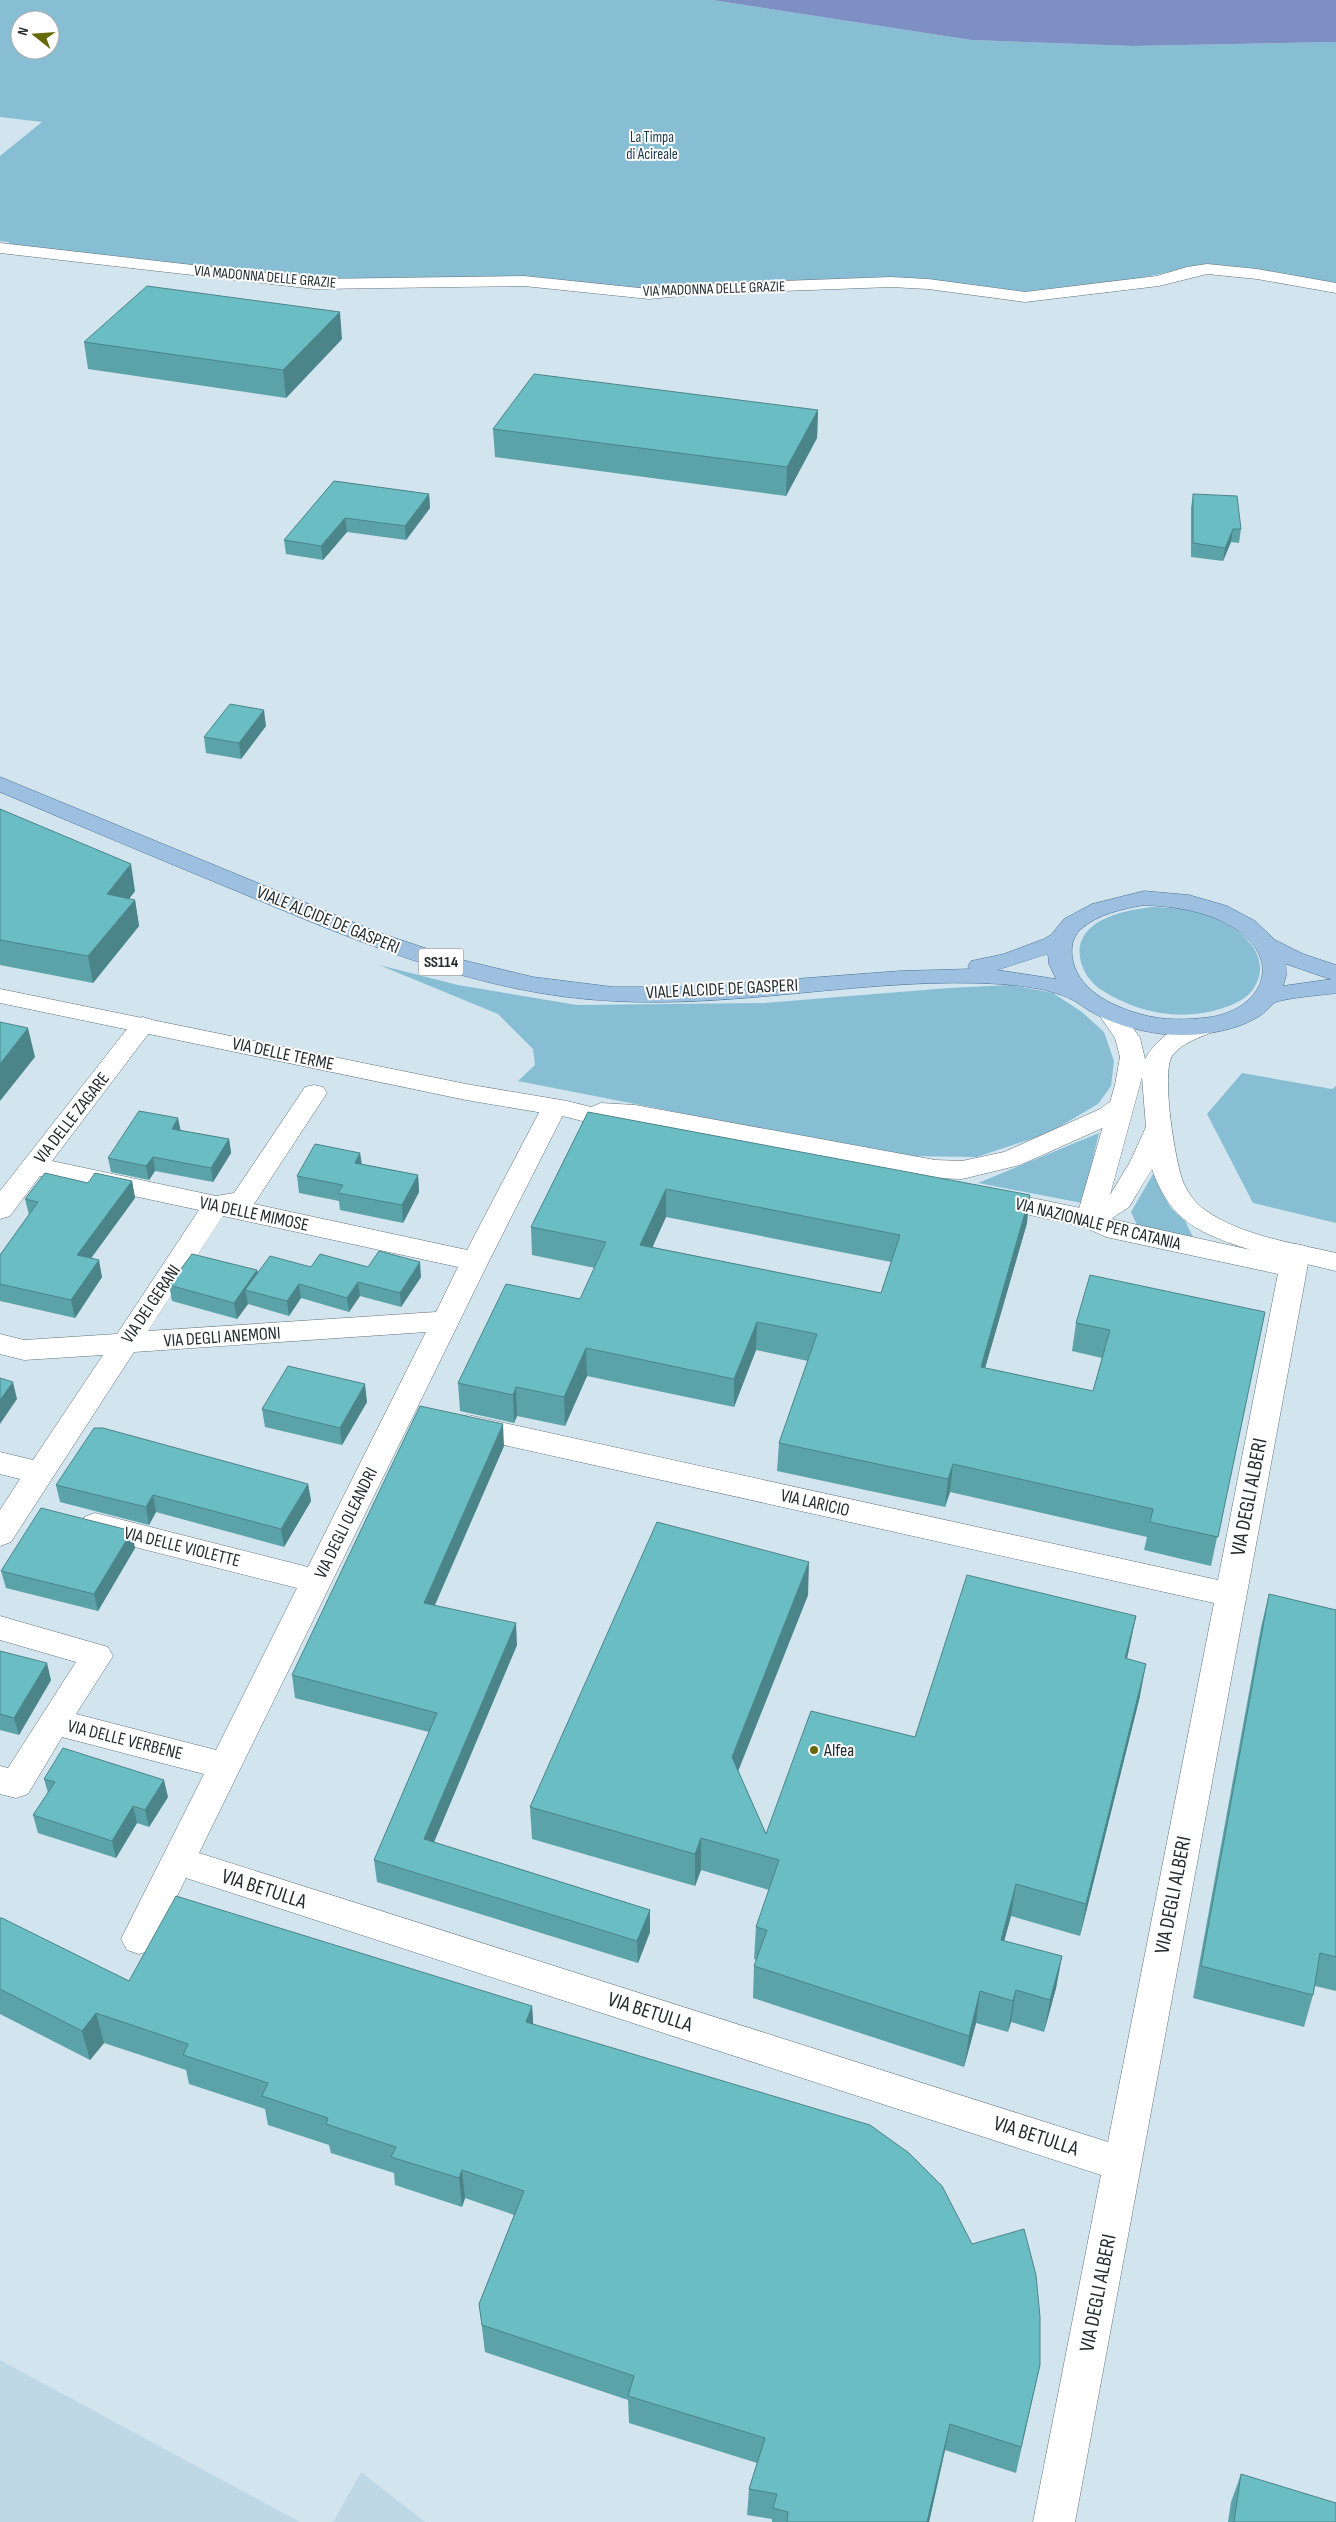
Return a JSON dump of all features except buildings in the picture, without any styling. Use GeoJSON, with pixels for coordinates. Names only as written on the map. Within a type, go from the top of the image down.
{"type":"FeatureCollection","features":[{"type":"Feature","properties":{"kind":"main road","name":"VIALE ALCIDE DE GASPERI"},"geometry":{"type":"LineString","coordinates":[[0,784],[332,923],[461,969],[527,984],[579,991],[672,994],[912,978]]}},
{"type":"Feature","properties":{"kind":"main road"},"geometry":{"type":"LineString","coordinates":[[912,978],[1005,962],[1040,950],[1062,938],[1074,923],[1092,910],[1116,902],[1144,898],[1174,900],[1203,905],[1221,912],[1252,929],[1268,946],[1294,959],[1336,973]]}},
{"type":"Feature","properties":{"kind":"main road"},"geometry":{"type":"LineString","coordinates":[[1062,938],[1059,957],[1065,976],[1080,994]]}},
{"type":"Feature","properties":{"kind":"main road"},"geometry":{"type":"LineString","coordinates":[[912,978],[1009,977],[1055,985],[1080,994],[1109,1012],[1139,1022],[1173,1027],[1206,1026],[1243,1015],[1267,996],[1275,980],[1275,963],[1268,946]]}},
{"type":"Feature","properties":{"kind":"main road"},"geometry":{"type":"LineString","coordinates":[[1267,996],[1336,986]]}},
{"type":"Feature","properties":{"kind":"street","name":"VIA MADONNA DELLE GRAZIE"},"geometry":{"type":"LineString","coordinates":[[0,248],[315,284],[524,281],[649,294],[702,289],[891,282],[928,284],[1025,297],[1159,281],[1187,272],[1207,269],[1257,274],[1336,288]]}},
{"type":"Feature","properties":{"kind":"street","name":"VIA DELLE TERME"},"geometry":{"type":"LineString","coordinates":[[0,996],[466,1092],[560,1108]]}},
{"type":"Feature","properties":{"kind":"street"},"geometry":{"type":"LineString","coordinates":[[1090,1219],[1133,1057],[1127,1038],[1109,1012]]}},
{"type":"Feature","properties":{"kind":"street","name":"VIA DELLE ZAGARE"},"geometry":{"type":"LineString","coordinates":[[0,1210],[143,1025]]}},
{"type":"Feature","properties":{"kind":"street"},"geometry":{"type":"LineString","coordinates":[[1206,1026],[1177,1037],[1161,1054],[1153,1079],[1165,1172],[1182,1203],[1196,1216],[1219,1229],[1294,1260],[1336,1262]]}},
{"type":"Feature","properties":{"kind":"street"},"geometry":{"type":"LineString","coordinates":[[216,1205],[243,1201],[314,1092]]}},
{"type":"Feature","properties":{"kind":"street"},"geometry":{"type":"LineString","coordinates":[[560,1108],[635,1113],[883,1161],[935,1169],[962,1170],[1010,1159],[1109,1115],[1121,1106]]}},
{"type":"Feature","properties":{"kind":"street","name":"VIA NAZIONALE PER CATANIA"},"geometry":{"type":"LineString","coordinates":[[560,1108],[618,1123],[1090,1219],[1106,1228],[1294,1260],[1336,1276]]}},
{"type":"Feature","properties":{"kind":"street","name":"VIA DEGLI OLEANDRI"},"geometry":{"type":"LineString","coordinates":[[139,1939],[475,1261],[560,1108]]}},
{"type":"Feature","properties":{"kind":"street"},"geometry":{"type":"LineString","coordinates":[[1090,1219],[1120,1201],[1143,1162],[1158,1128]]}},
{"type":"Feature","properties":{"kind":"street","name":"VIA DELLE MIMOSE"},"geometry":{"type":"LineString","coordinates":[[34,1166],[475,1261]]}},
{"type":"Feature","properties":{"kind":"street","name":"VIA DEI GERANI"},"geometry":{"type":"LineString","coordinates":[[0,1534],[216,1205]]}},
{"type":"Feature","properties":{"kind":"street","name":"VIA DEGLI ALBERI"},"geometry":{"type":"LineString","coordinates":[[1054,2522],[1294,1260]]}},
{"type":"Feature","properties":{"kind":"street","name":"VIA DEGLI ANEMONI"},"geometry":{"type":"LineString","coordinates":[[0,1344],[24,1350],[446,1321]]}},
{"type":"Feature","properties":{"kind":"street","name":"VIA LARICIO"},"geometry":{"type":"LineString","coordinates":[[401,1411],[1230,1596]]}},
{"type":"Feature","properties":{"kind":"street"},"geometry":{"type":"LineString","coordinates":[[0,1463],[40,1473]]}},
{"type":"Feature","properties":{"kind":"street","name":"VIA DELLE VIOLETTE"},"geometry":{"type":"LineString","coordinates":[[19,1505],[317,1581]]}},
{"type":"Feature","properties":{"kind":"street"},"geometry":{"type":"LineString","coordinates":[[0,1628],[97,1656],[54,1722]]}},
{"type":"Feature","properties":{"kind":"street","name":"VIA DELLE VERBENE"},"geometry":{"type":"LineString","coordinates":[[0,1780],[16,1784],[54,1722],[225,1766]]}},
{"type":"Feature","properties":{"kind":"street","name":"VIA BETULLA"},"geometry":{"type":"LineString","coordinates":[[178,1861],[1122,2164]]}},
{"type":"Feature","properties":{"kind":"shaded area"},"geometry":{"type":"Polygon","coordinates":[[[712,0],[1336,0],[1336,42],[1133,46],[971,40],[712,0]]]}},
{"type":"Feature","properties":{"kind":"shaded area"},"geometry":{"type":"Polygon","coordinates":[[[0,2360],[300,2522],[0,2522],[0,2360]]]}},
{"type":"Feature","properties":{"kind":"shaded area"},"geometry":{"type":"Polygon","coordinates":[[[361,2472],[425,2522],[333,2522],[361,2472]]]}},
{"type":"Feature","properties":{"kind":"green space","name":"La Timpa di Acireale"},"geometry":{"type":"Polygon","coordinates":[[[0,0],[712,0],[971,40],[1133,46],[1336,42],[1336,284],[1184,269],[1135,279],[1023,292],[927,279],[649,291],[538,280],[320,281],[9,245],[9,242],[0,241],[0,156],[42,122],[0,117],[0,0]]]}},
{"type":"Feature","properties":{"kind":"green space"},"geometry":{"type":"Polygon","coordinates":[[[1151,907],[1200,913],[1230,926],[1241,934],[1250,942],[1260,963],[1259,975],[1251,992],[1240,1001],[1223,1008],[1191,1014],[1175,1014],[1159,1013],[1128,1004],[1096,986],[1085,971],[1080,958],[1080,945],[1085,935],[1093,926],[1114,915],[1151,907]]]}},
{"type":"Feature","properties":{"kind":"green space"},"geometry":{"type":"Polygon","coordinates":[[[379,965],[458,985],[577,1005],[764,1003],[1010,985],[1053,993],[1082,1012],[1104,1032],[1114,1061],[1111,1086],[1098,1104],[1049,1133],[977,1157],[901,1156],[518,1081],[535,1065],[533,1049],[498,1014],[379,965]]]}},
{"type":"Feature","properties":{"kind":"green space"},"geometry":{"type":"Polygon","coordinates":[[[1242,1073],[1332,1089],[1336,1086],[1336,1223],[1253,1203],[1207,1114],[1242,1073]]]}},
{"type":"Feature","properties":{"kind":"green space"},"geometry":{"type":"Polygon","coordinates":[[[1099,1133],[1082,1203],[978,1183],[1099,1133]]]}},
{"type":"Feature","properties":{"kind":"green space"},"geometry":{"type":"Polygon","coordinates":[[[1153,1174],[1170,1207],[1185,1221],[1193,1237],[1137,1225],[1131,1212],[1153,1174]]]}},
{"type":"Feature","properties":{"kind":"place","name":"Alfea"},"geometry":{"type":"Point","coordinates":[814,1750]}}]}
